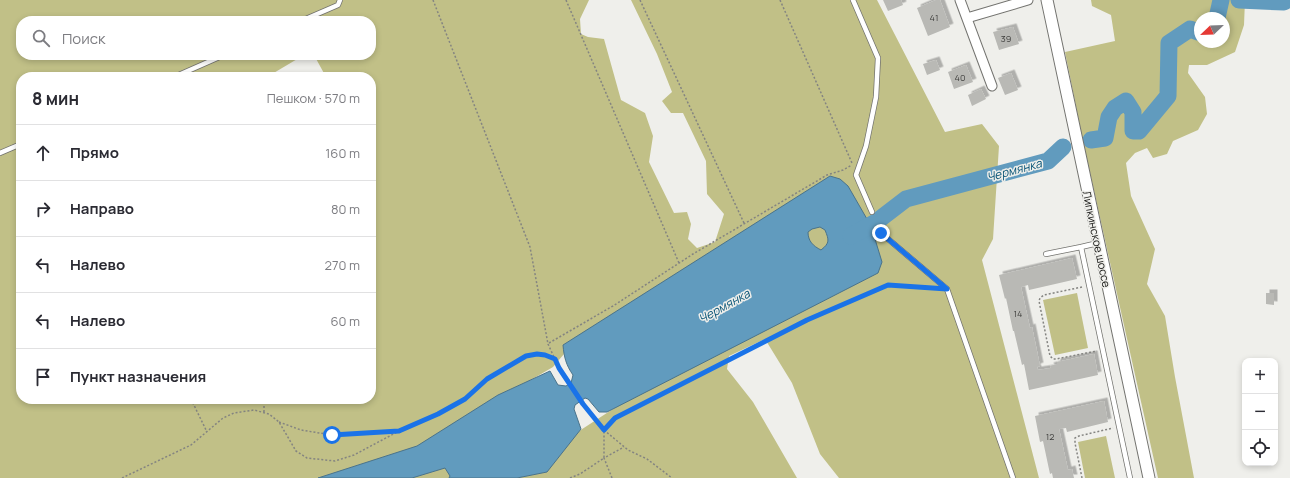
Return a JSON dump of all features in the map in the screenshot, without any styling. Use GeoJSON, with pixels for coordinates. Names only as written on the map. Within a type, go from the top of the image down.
{"type":"FeatureCollection","features":[{"type":"Feature","properties":{"kind":"street"},"geometry":{"type":"LineString","coordinates":[[960,0],[992,86]]}},
{"type":"Feature","properties":{"kind":"street"},"geometry":{"type":"LineString","coordinates":[[967,18],[1028,0]]}},
{"type":"Feature","properties":{"kind":"street","name":"Липкинское шоссе"},"geometry":{"type":"LineString","coordinates":[[1047,0],[1149,478]]}},
{"type":"Feature","properties":{"kind":"lane"},"geometry":{"type":"LineString","coordinates":[[313,16],[338,5],[340,0]]}},
{"type":"Feature","properties":{"kind":"lane"},"geometry":{"type":"LineString","coordinates":[[853,0],[878,58],[876,97],[866,146],[856,174],[872,212]]}},
{"type":"Feature","properties":{"kind":"lane"},"geometry":{"type":"LineString","coordinates":[[185,72],[213,60]]}},
{"type":"Feature","properties":{"kind":"lane"},"geometry":{"type":"LineString","coordinates":[[0,153],[16,146]]}},
{"type":"Feature","properties":{"kind":"lane"},"geometry":{"type":"LineString","coordinates":[[881,233],[947,289],[1012,478]]}},
{"type":"Feature","properties":{"kind":"lane"},"geometry":{"type":"LineString","coordinates":[[1046,254],[1098,243]]}},
{"type":"Feature","properties":{"kind":"lane"},"geometry":{"type":"LineString","coordinates":[[1081,247],[1130,478]]}},
{"type":"Feature","properties":{"kind":"path"},"geometry":{"type":"LineString","coordinates":[[433,0],[530,247],[548,344],[559,368],[583,404],[604,430],[628,450],[646,459],[672,478]]}},
{"type":"Feature","properties":{"kind":"path"},"geometry":{"type":"LineString","coordinates":[[566,0],[679,263]]}},
{"type":"Feature","properties":{"kind":"path"},"geometry":{"type":"LineString","coordinates":[[640,0],[744,224]]}},
{"type":"Feature","properties":{"kind":"path"},"geometry":{"type":"LineString","coordinates":[[780,0],[853,164],[856,174]]}},
{"type":"Feature","properties":{"kind":"path"},"geometry":{"type":"LineString","coordinates":[[548,344],[613,306],[679,263],[827,175],[843,170],[853,164]]}},
{"type":"Feature","properties":{"kind":"path"},"geometry":{"type":"LineString","coordinates":[[612,478],[604,458],[604,430],[615,418],[807,320],[888,285],[947,289]]}},
{"type":"Feature","properties":{"kind":"path"},"geometry":{"type":"LineString","coordinates":[[1089,285],[1044,295],[1040,298],[1039,301],[1050,356],[1056,360],[1103,350]]}},
{"type":"Feature","properties":{"kind":"path"},"geometry":{"type":"LineString","coordinates":[[279,422],[296,451],[307,458],[335,461],[354,455],[399,431],[438,414],[465,399],[487,379],[526,356],[537,354],[555,359]]}},
{"type":"Feature","properties":{"kind":"path"},"geometry":{"type":"LineString","coordinates":[[193,404],[207,432]]}},
{"type":"Feature","properties":{"kind":"path"},"geometry":{"type":"LineString","coordinates":[[264,404],[264,412]]}},
{"type":"Feature","properties":{"kind":"path"},"geometry":{"type":"LineString","coordinates":[[122,478],[191,445],[223,418],[234,413],[254,410],[264,412],[279,422],[301,430],[332,435],[399,431]]}},
{"type":"Feature","properties":{"kind":"path"},"geometry":{"type":"LineString","coordinates":[[1082,478],[1075,438],[1119,427]]}},
{"type":"Feature","properties":{"kind":"path"},"geometry":{"type":"LineString","coordinates":[[570,478],[580,474],[624,447]]}},
{"type":"Feature","properties":{"kind":"shaded area"},"geometry":{"type":"Polygon","coordinates":[[[0,0],[589,0],[580,19],[581,34],[588,37],[604,39],[621,100],[645,113],[653,136],[649,162],[674,213],[687,212],[691,224],[688,239],[697,248],[715,242],[724,214],[707,194],[706,161],[683,113],[671,113],[662,101],[672,92],[657,54],[631,0],[877,0],[945,132],[982,124],[999,146],[993,239],[982,260],[1039,478],[839,478],[820,454],[792,383],[765,339],[729,356],[727,369],[753,402],[797,478],[510,478],[633,396],[813,300],[845,188],[564,354],[553,367],[498,399],[488,419],[347,478],[0,478],[0,0]]]}},
{"type":"Feature","properties":{"kind":"shaded area"},"geometry":{"type":"Polygon","coordinates":[[[1091,0],[1245,0],[1244,25],[1235,52],[1207,65],[1189,65],[1188,73],[1205,97],[1207,114],[1198,130],[1173,141],[1167,154],[1153,158],[1147,148],[1135,153],[1126,163],[1131,196],[1155,249],[1147,284],[1165,316],[1194,478],[1158,478],[1083,141],[1065,52],[1115,41],[1111,15],[1092,6],[1091,0]]]}},
{"type":"Feature","properties":{"kind":"shaded area"},"geometry":{"type":"Polygon","coordinates":[[[816,223],[834,233],[823,255],[807,246],[808,226],[816,223]]]}},
{"type":"Feature","properties":{"kind":"shaded area"},"geometry":{"type":"Polygon","coordinates":[[[1077,293],[1088,348],[1055,355],[1043,300],[1077,293]]]}},
{"type":"Feature","properties":{"kind":"shaded area"},"geometry":{"type":"Polygon","coordinates":[[[1106,436],[1115,478],[1085,478],[1078,442],[1106,436]]]}},
{"type":"Feature","properties":{"kind":"shaded area"},"geometry":{"type":"Polygon","coordinates":[[[446,464],[454,478],[403,478],[446,464]]]}},
{"type":"Feature","properties":{"kind":"water"},"geometry":{"type":"Polygon","coordinates":[[[830,176],[840,179],[848,186],[871,226],[882,262],[878,273],[607,412],[599,412],[588,399],[585,398],[575,405],[574,409],[581,429],[547,472],[517,478],[449,478],[450,476],[445,468],[412,478],[318,478],[417,446],[498,395],[550,371],[558,385],[566,386],[571,383],[573,375],[566,361],[563,345],[830,176]],[[820,227],[812,229],[808,232],[812,243],[821,250],[828,241],[825,230],[820,227]]]}},
{"type":"Feature","properties":{"kind":"building"},"geometry":{"type":"Polygon","coordinates":[[[883,0],[901,0],[903,5],[888,11],[883,0]]]}},
{"type":"Feature","properties":{"kind":"building"},"geometry":{"type":"Polygon","coordinates":[[[936,0],[940,0],[950,27],[928,36],[917,8],[936,0]]]}},
{"type":"Feature","properties":{"kind":"building"},"geometry":{"type":"Polygon","coordinates":[[[1013,27],[1019,44],[999,50],[993,32],[1013,27]]]}},
{"type":"Feature","properties":{"kind":"building"},"geometry":{"type":"Polygon","coordinates":[[[936,60],[940,70],[927,75],[923,64],[936,60]]]}},
{"type":"Feature","properties":{"kind":"building"},"geometry":{"type":"Polygon","coordinates":[[[966,65],[973,82],[954,89],[948,72],[966,65]]]}},
{"type":"Feature","properties":{"kind":"building"},"geometry":{"type":"Polygon","coordinates":[[[1011,73],[1018,90],[1005,95],[998,78],[1011,73]]]}},
{"type":"Feature","properties":{"kind":"building"},"geometry":{"type":"Polygon","coordinates":[[[981,89],[986,99],[972,106],[968,95],[981,89]]]}},
{"type":"Feature","properties":{"kind":"building"},"geometry":{"type":"Polygon","coordinates":[[[1072,258],[1077,279],[1029,290],[1028,285],[1021,287],[1030,328],[1032,327],[1040,366],[1037,367],[1038,370],[1051,368],[1050,366],[1057,364],[1057,362],[1094,354],[1098,375],[1029,390],[1024,364],[1022,365],[999,275],[1072,258]]]}},
{"type":"Feature","properties":{"kind":"building"},"geometry":{"type":"Polygon","coordinates":[[[1266,293],[1274,293],[1274,305],[1266,304],[1266,293]]]}},
{"type":"Feature","properties":{"kind":"building"},"geometry":{"type":"Polygon","coordinates":[[[1104,401],[1108,422],[1067,432],[1066,428],[1059,429],[1068,470],[1072,469],[1074,478],[1053,478],[1052,473],[1050,474],[1043,441],[1040,442],[1035,416],[1104,401]]]}},
{"type":"Feature","properties":{"kind":"waterway","name":"Чермянка"},"geometry":{"type":"LineString","coordinates":[[1218,12],[1221,0]]}},
{"type":"Feature","properties":{"kind":"waterway","name":"Чермянка"},"geometry":{"type":"LineString","coordinates":[[1239,0],[1284,2],[1287,0]]}},
{"type":"Feature","properties":{"kind":"waterway","name":"Чермянка"},"geometry":{"type":"LineString","coordinates":[[1091,140],[1105,138],[1109,117],[1115,108],[1126,101],[1133,112],[1133,131],[1139,131],[1168,96],[1169,43],[1190,29],[1194,30]]}},
{"type":"Feature","properties":{"kind":"waterway","name":"Чермянка"},"geometry":{"type":"LineString","coordinates":[[851,236],[876,222],[906,199],[1048,161],[1063,147]]}},
{"type":"Feature","properties":{"kind":"route"},"geometry":{"type":"LineString","coordinates":[[332,435],[399,431],[438,414],[465,399],[487,379],[526,356],[537,354],[555,359],[559,368],[583,404],[604,430],[615,418],[807,320],[888,285],[947,289],[881,233]]}}]}
